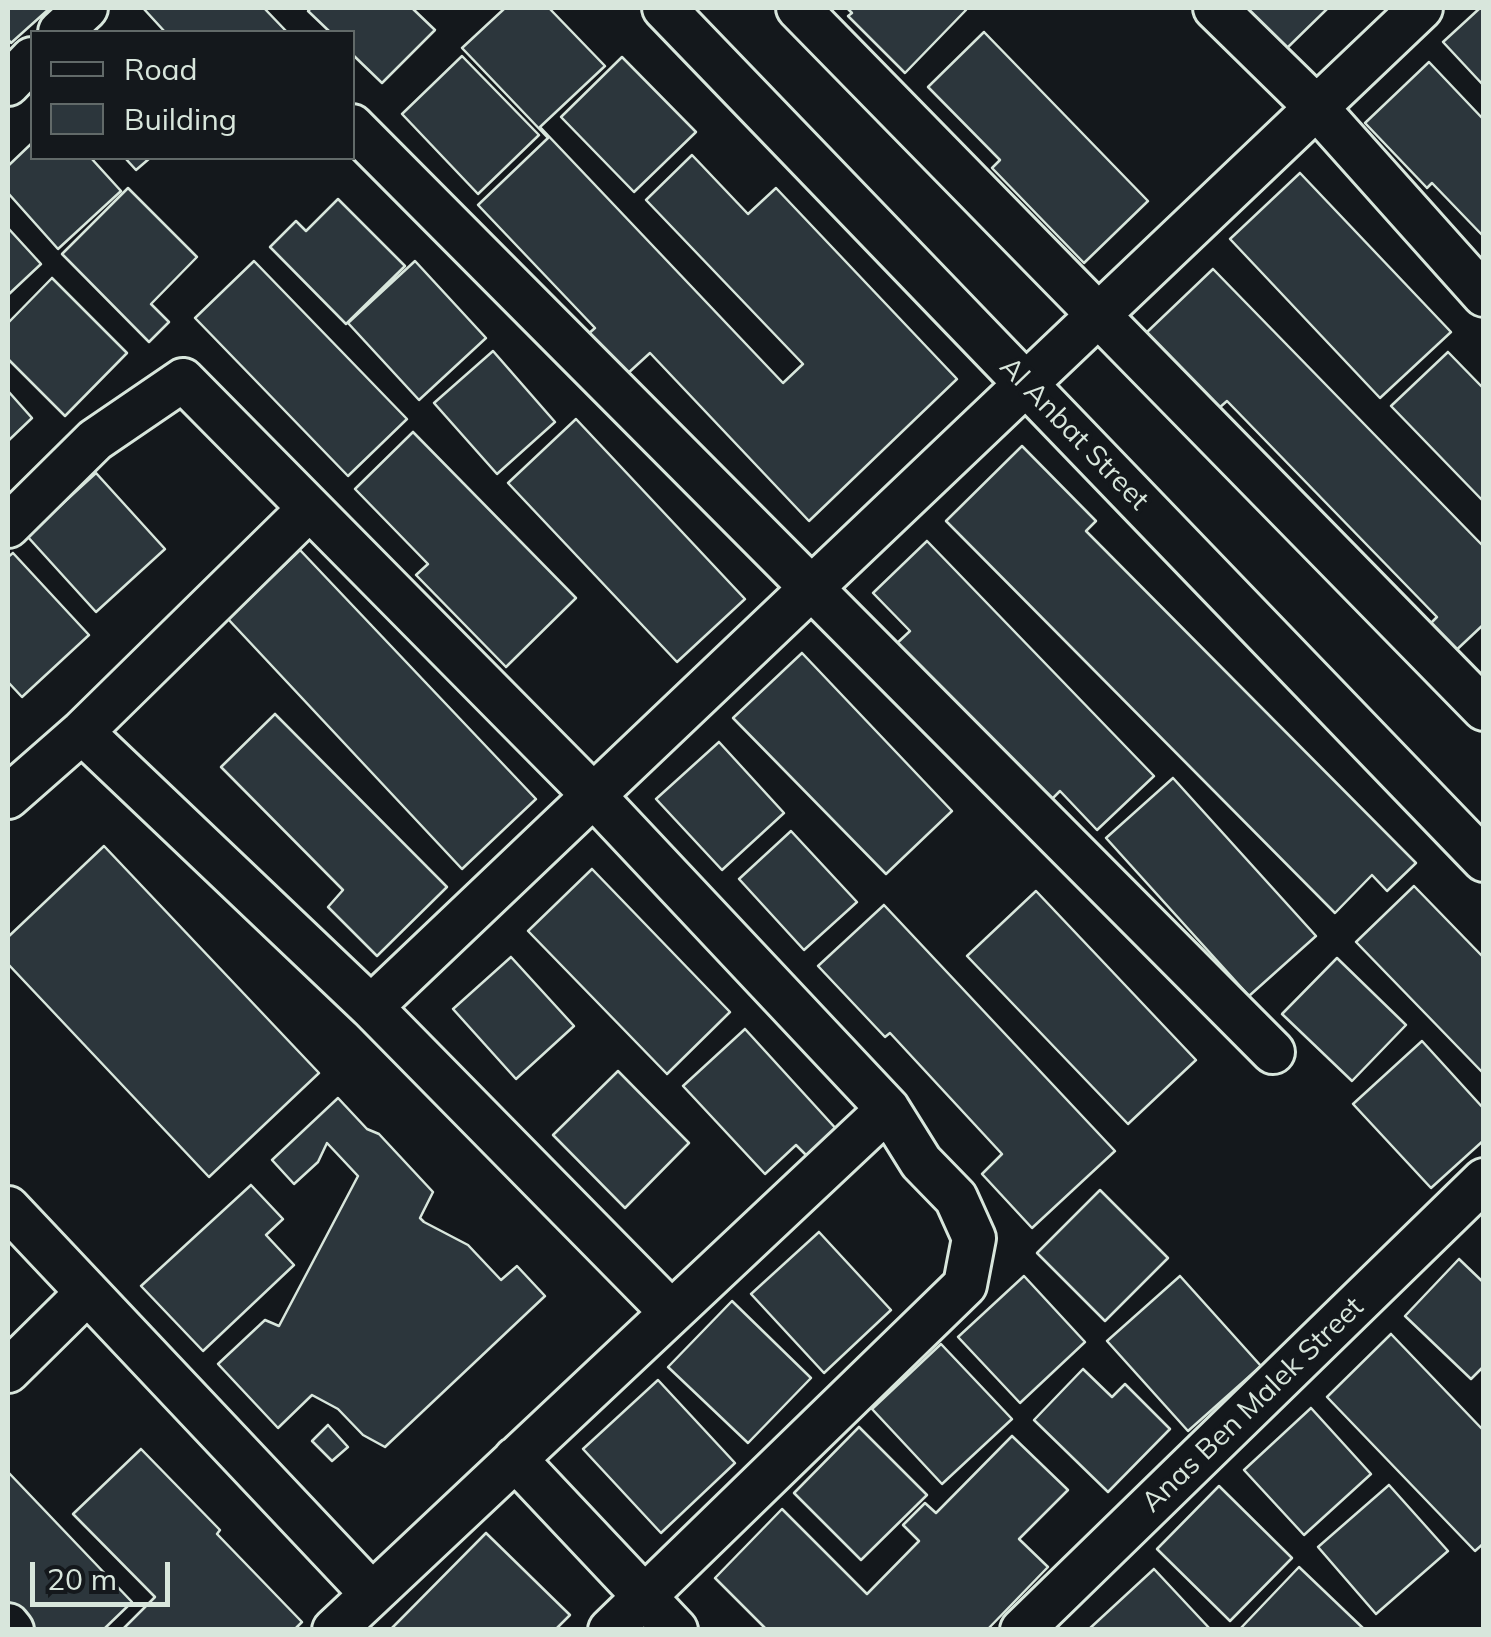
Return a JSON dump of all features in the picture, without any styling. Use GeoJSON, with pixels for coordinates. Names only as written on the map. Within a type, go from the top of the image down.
{"type":"FeatureCollection","features":[{"type":"Feature","properties":{"kind":"street"},"geometry":{"type":"LineString","coordinates":[[62,30],[86,8]]}},
{"type":"Feature","properties":{"kind":"street","name":"Al Anbat Street"},"geometry":{"type":"LineString","coordinates":[[664,8],[1484,860]]}},
{"type":"Feature","properties":{"kind":"street"},"geometry":{"type":"LineString","coordinates":[[798,8],[1484,709]]}},
{"type":"Feature","properties":{"kind":"street"},"geometry":{"type":"LineString","coordinates":[[1215,8],[1316,107],[1484,295]]}},
{"type":"Feature","properties":{"kind":"street"},"geometry":{"type":"LineString","coordinates":[[370,1006],[1421,8]]}},
{"type":"Feature","properties":{"kind":"street"},"geometry":{"type":"LineString","coordinates":[[8,84],[30,61]]}},
{"type":"Feature","properties":{"kind":"street"},"geometry":{"type":"LineString","coordinates":[[355,129],[1273,1052]]}},
{"type":"Feature","properties":{"kind":"street"},"geometry":{"type":"LineString","coordinates":[[8,526],[95,440],[183,380],[593,795],[888,1109],[920,1162],[956,1198],[974,1238],[966,1284],[610,1630]]}},
{"type":"Feature","properties":{"kind":"street"},"geometry":{"type":"LineString","coordinates":[[8,797],[82,732],[308,508]]}},
{"type":"Feature","properties":{"kind":"street"},"geometry":{"type":"LineString","coordinates":[[82,732],[370,1006],[670,1311]]}},
{"type":"Feature","properties":{"kind":"street"},"geometry":{"type":"LineString","coordinates":[[334,1630],[888,1109]]}},
{"type":"Feature","properties":{"kind":"street","name":"Anas Ben Malek Street"},"geometry":{"type":"LineString","coordinates":[[1022,1630],[1484,1180]]}},
{"type":"Feature","properties":{"kind":"street"},"geometry":{"type":"LineString","coordinates":[[8,1208],[371,1593]]}},
{"type":"Feature","properties":{"kind":"street"},"geometry":{"type":"LineString","coordinates":[[8,1370],[87,1293]]}},
{"type":"Feature","properties":{"kind":"street"},"geometry":{"type":"LineString","coordinates":[[515,1459],[676,1630]]}},
{"type":"Feature","properties":{"kind":"building"},"geometry":{"type":"Polygon","coordinates":[[[8,8],[50,8],[11,43],[8,8]]]}},
{"type":"Feature","properties":{"kind":"building"},"geometry":{"type":"Polygon","coordinates":[[[143,8],[264,8],[285,30],[163,30],[143,8]]]}},
{"type":"Feature","properties":{"kind":"building"},"geometry":{"type":"Polygon","coordinates":[[[412,8],[435,30],[382,83],[355,57],[355,30],[328,30],[308,11],[412,8]]]}},
{"type":"Feature","properties":{"kind":"building"},"geometry":{"type":"Polygon","coordinates":[[[505,8],[549,8],[605,66],[540,127],[783,383],[803,364],[646,200],[692,155],[748,214],[776,188],[957,379],[809,521],[650,353],[626,375],[587,335],[595,328],[478,205],[548,138],[462,48],[505,8]]]}},
{"type":"Feature","properties":{"kind":"building"},"geometry":{"type":"Polygon","coordinates":[[[847,8],[966,10],[905,73],[848,16],[852,13],[847,8]]]}},
{"type":"Feature","properties":{"kind":"building"},"geometry":{"type":"Polygon","coordinates":[[[1242,8],[1328,8],[1284,51],[1242,8]]]}},
{"type":"Feature","properties":{"kind":"building"},"geometry":{"type":"Polygon","coordinates":[[[1484,8],[1484,86],[1443,42],[1484,8]]]}},
{"type":"Feature","properties":{"kind":"building"},"geometry":{"type":"Polygon","coordinates":[[[984,32],[1148,201],[1084,263],[992,168],[1000,160],[928,87],[984,32]]]}},
{"type":"Feature","properties":{"kind":"building"},"geometry":{"type":"Polygon","coordinates":[[[462,56],[539,135],[478,194],[402,114],[462,56]]]}},
{"type":"Feature","properties":{"kind":"building"},"geometry":{"type":"Polygon","coordinates":[[[622,57],[696,132],[634,192],[561,117],[622,57]]]}},
{"type":"Feature","properties":{"kind":"building"},"geometry":{"type":"Polygon","coordinates":[[[1429,62],[1484,120],[1484,237],[1432,183],[1427,188],[1365,123],[1429,62]]]}},
{"type":"Feature","properties":{"kind":"building"},"geometry":{"type":"Polygon","coordinates":[[[30,145],[30,160],[93,160],[121,191],[58,249],[8,193],[8,166],[30,145]]]}},
{"type":"Feature","properties":{"kind":"building"},"geometry":{"type":"Polygon","coordinates":[[[127,160],[148,160],[136,170],[127,160]]]}},
{"type":"Feature","properties":{"kind":"building"},"geometry":{"type":"Polygon","coordinates":[[[1300,173],[1451,332],[1380,398],[1230,239],[1300,173]]]}},
{"type":"Feature","properties":{"kind":"building"},"geometry":{"type":"Polygon","coordinates":[[[128,188],[197,257],[151,304],[169,322],[149,342],[62,254],[128,188]]]}},
{"type":"Feature","properties":{"kind":"building"},"geometry":{"type":"Polygon","coordinates":[[[338,199],[405,266],[346,324],[270,247],[296,221],[306,231],[338,199]]]}},
{"type":"Feature","properties":{"kind":"building"},"geometry":{"type":"Polygon","coordinates":[[[8,228],[41,264],[8,295],[8,228]]]}},
{"type":"Feature","properties":{"kind":"building"},"geometry":{"type":"Polygon","coordinates":[[[254,261],[407,419],[348,476],[195,318],[254,261]]]}},
{"type":"Feature","properties":{"kind":"building"},"geometry":{"type":"Polygon","coordinates":[[[415,261],[486,338],[419,400],[348,323],[415,261]]]}},
{"type":"Feature","properties":{"kind":"building"},"geometry":{"type":"Polygon","coordinates":[[[1213,269],[1484,547],[1484,624],[1450,656],[1424,630],[1437,617],[1227,401],[1219,408],[1146,333],[1213,269]]]}},
{"type":"Feature","properties":{"kind":"building"},"geometry":{"type":"Polygon","coordinates":[[[52,278],[127,353],[65,416],[8,359],[8,323],[52,278]]]}},
{"type":"Feature","properties":{"kind":"building"},"geometry":{"type":"Polygon","coordinates":[[[493,351],[555,422],[497,474],[434,403],[493,351]]]}},
{"type":"Feature","properties":{"kind":"building"},"geometry":{"type":"Polygon","coordinates":[[[1448,352],[1484,389],[1484,502],[1391,406],[1448,352]]]}},
{"type":"Feature","properties":{"kind":"building"},"geometry":{"type":"Polygon","coordinates":[[[8,391],[32,418],[8,441],[8,391]]]}},
{"type":"Feature","properties":{"kind":"building"},"geometry":{"type":"Polygon","coordinates":[[[576,419],[745,599],[677,662],[508,483],[576,419]]]}},
{"type":"Feature","properties":{"kind":"building"},"geometry":{"type":"Polygon","coordinates":[[[413,432],[576,598],[506,667],[416,575],[428,564],[355,489],[413,432]]]}},
{"type":"Feature","properties":{"kind":"building"},"geometry":{"type":"Polygon","coordinates":[[[1022,446],[1096,521],[1086,531],[1416,863],[1387,891],[1372,875],[1335,913],[946,521],[1022,446]]]}},
{"type":"Feature","properties":{"kind":"building"},"geometry":{"type":"Polygon","coordinates":[[[96,473],[165,549],[96,612],[27,536],[96,473]]]}},
{"type":"Feature","properties":{"kind":"building"},"geometry":{"type":"Polygon","coordinates":[[[927,541],[1154,776],[1097,830],[1060,791],[1047,804],[894,646],[910,631],[873,593],[927,541]]]}},
{"type":"Feature","properties":{"kind":"building"},"geometry":{"type":"Polygon","coordinates":[[[300,550],[536,799],[462,869],[228,619],[300,550]]]}},
{"type":"Feature","properties":{"kind":"building"},"geometry":{"type":"Polygon","coordinates":[[[13,553],[89,635],[22,697],[8,682],[8,557],[13,553]]]}},
{"type":"Feature","properties":{"kind":"building"},"geometry":{"type":"Polygon","coordinates":[[[802,653],[952,811],[886,874],[733,718],[802,653]]]}},
{"type":"Feature","properties":{"kind":"building"},"geometry":{"type":"Polygon","coordinates":[[[275,714],[447,887],[377,956],[328,907],[343,890],[221,767],[275,714]]]}},
{"type":"Feature","properties":{"kind":"building"},"geometry":{"type":"Polygon","coordinates":[[[719,742],[784,813],[722,870],[656,799],[719,742]]]}},
{"type":"Feature","properties":{"kind":"building"},"geometry":{"type":"Polygon","coordinates":[[[1173,778],[1316,936],[1249,996],[1106,838],[1173,778]]]}},
{"type":"Feature","properties":{"kind":"building"},"geometry":{"type":"Polygon","coordinates":[[[791,831],[857,902],[804,950],[739,879],[791,831]]]}},
{"type":"Feature","properties":{"kind":"building"},"geometry":{"type":"Polygon","coordinates":[[[104,846],[319,1073],[209,1177],[8,964],[8,937],[104,846]]]}},
{"type":"Feature","properties":{"kind":"building"},"geometry":{"type":"Polygon","coordinates":[[[592,869],[730,1012],[667,1074],[528,931],[592,869]]]}},
{"type":"Feature","properties":{"kind":"building"},"geometry":{"type":"Polygon","coordinates":[[[1414,886],[1484,958],[1484,1074],[1356,942],[1414,886]]]}},
{"type":"Feature","properties":{"kind":"building"},"geometry":{"type":"Polygon","coordinates":[[[1036,891],[1196,1060],[1128,1124],[967,956],[1036,891]]]}},
{"type":"Feature","properties":{"kind":"building"},"geometry":{"type":"Polygon","coordinates":[[[884,905],[1115,1151],[1032,1228],[982,1174],[1002,1154],[890,1033],[885,1037],[818,966],[884,905]]]}},
{"type":"Feature","properties":{"kind":"building"},"geometry":{"type":"Polygon","coordinates":[[[511,957],[574,1026],[516,1079],[453,1009],[511,957]]]}},
{"type":"Feature","properties":{"kind":"building"},"geometry":{"type":"Polygon","coordinates":[[[1337,958],[1406,1025],[1352,1081],[1282,1014],[1337,958]]]}},
{"type":"Feature","properties":{"kind":"building"},"geometry":{"type":"Polygon","coordinates":[[[745,1029],[839,1132],[810,1159],[796,1145],[765,1174],[683,1086],[745,1029]]]}},
{"type":"Feature","properties":{"kind":"building"},"geometry":{"type":"Polygon","coordinates":[[[1422,1041],[1484,1109],[1484,1140],[1431,1188],[1353,1104],[1422,1041]]]}},
{"type":"Feature","properties":{"kind":"building"},"geometry":{"type":"Polygon","coordinates":[[[618,1071],[689,1143],[625,1208],[553,1135],[618,1071]]]}},
{"type":"Feature","properties":{"kind":"building"},"geometry":{"type":"Polygon","coordinates":[[[338,1098],[367,1129],[379,1134],[433,1192],[420,1218],[424,1222],[468,1245],[501,1280],[517,1266],[545,1296],[385,1447],[363,1435],[338,1409],[312,1395],[278,1428],[218,1364],[265,1320],[279,1326],[358,1176],[327,1143],[318,1162],[294,1184],[272,1160],[338,1098]]]}},
{"type":"Feature","properties":{"kind":"building"},"geometry":{"type":"Polygon","coordinates":[[[251,1185],[283,1219],[266,1235],[294,1265],[203,1351],[141,1286],[251,1185]]]}},
{"type":"Feature","properties":{"kind":"building"},"geometry":{"type":"Polygon","coordinates":[[[1100,1190],[1168,1258],[1105,1321],[1037,1253],[1100,1190]]]}},
{"type":"Feature","properties":{"kind":"building"},"geometry":{"type":"Polygon","coordinates":[[[819,1232],[891,1310],[824,1373],[751,1294],[819,1232]]]}},
{"type":"Feature","properties":{"kind":"building"},"geometry":{"type":"Polygon","coordinates":[[[1459,1259],[1484,1283],[1484,1366],[1471,1379],[1405,1316],[1459,1259]]]}},
{"type":"Feature","properties":{"kind":"building"},"geometry":{"type":"Polygon","coordinates":[[[1024,1276],[1085,1342],[1020,1403],[958,1337],[1024,1276]]]}},
{"type":"Feature","properties":{"kind":"building"},"geometry":{"type":"Polygon","coordinates":[[[1180,1276],[1261,1366],[1188,1431],[1107,1341],[1180,1276]]]}},
{"type":"Feature","properties":{"kind":"building"},"geometry":{"type":"Polygon","coordinates":[[[732,1301],[811,1378],[748,1443],[668,1367],[732,1301]]]}},
{"type":"Feature","properties":{"kind":"building"},"geometry":{"type":"Polygon","coordinates":[[[1391,1334],[1484,1431],[1484,1543],[1475,1551],[1327,1397],[1391,1334]]]}},
{"type":"Feature","properties":{"kind":"building"},"geometry":{"type":"Polygon","coordinates":[[[941,1344],[1012,1419],[942,1484],[872,1409],[941,1344]]]}},
{"type":"Feature","properties":{"kind":"building"},"geometry":{"type":"Polygon","coordinates":[[[1083,1369],[1112,1397],[1125,1384],[1170,1429],[1108,1492],[1034,1420],[1083,1369]]]}},
{"type":"Feature","properties":{"kind":"building"},"geometry":{"type":"Polygon","coordinates":[[[658,1380],[735,1463],[661,1533],[583,1449],[658,1380]]]}},
{"type":"Feature","properties":{"kind":"building"},"geometry":{"type":"Polygon","coordinates":[[[1311,1408],[1371,1474],[1304,1535],[1244,1470],[1311,1408]]]}},
{"type":"Feature","properties":{"kind":"building"},"geometry":{"type":"Polygon","coordinates":[[[328,1425],[348,1447],[332,1461],[312,1441],[328,1425]]]}},
{"type":"Feature","properties":{"kind":"building"},"geometry":{"type":"Polygon","coordinates":[[[859,1427],[927,1495],[861,1560],[794,1493],[859,1427]]]}},
{"type":"Feature","properties":{"kind":"building"},"geometry":{"type":"Polygon","coordinates":[[[1012,1436],[1068,1490],[1019,1539],[1048,1567],[987,1630],[767,1630],[715,1578],[782,1509],[867,1594],[919,1541],[903,1525],[925,1503],[936,1513],[1012,1436]]]}},
{"type":"Feature","properties":{"kind":"building"},"geometry":{"type":"Polygon","coordinates":[[[141,1449],[302,1622],[294,1630],[122,1630],[155,1597],[73,1514],[141,1449]]]}},
{"type":"Feature","properties":{"kind":"building"},"geometry":{"type":"Polygon","coordinates":[[[8,1472],[132,1602],[103,1630],[31,1630],[8,1605],[8,1472]]]}},
{"type":"Feature","properties":{"kind":"building"},"geometry":{"type":"Polygon","coordinates":[[[1389,1485],[1448,1551],[1376,1614],[1318,1547],[1389,1485]]]}},
{"type":"Feature","properties":{"kind":"building"},"geometry":{"type":"Polygon","coordinates":[[[1219,1486],[1292,1558],[1230,1621],[1157,1549],[1219,1486]]]}},
{"type":"Feature","properties":{"kind":"building"},"geometry":{"type":"Polygon","coordinates":[[[486,1533],[570,1615],[555,1630],[390,1630],[486,1533]]]}},
{"type":"Feature","properties":{"kind":"building"},"geometry":{"type":"Polygon","coordinates":[[[1299,1567],[1365,1630],[1239,1630],[1299,1567]]]}},
{"type":"Feature","properties":{"kind":"building"},"geometry":{"type":"Polygon","coordinates":[[[1154,1569],[1211,1630],[1088,1630],[1154,1569]]]}}]}
